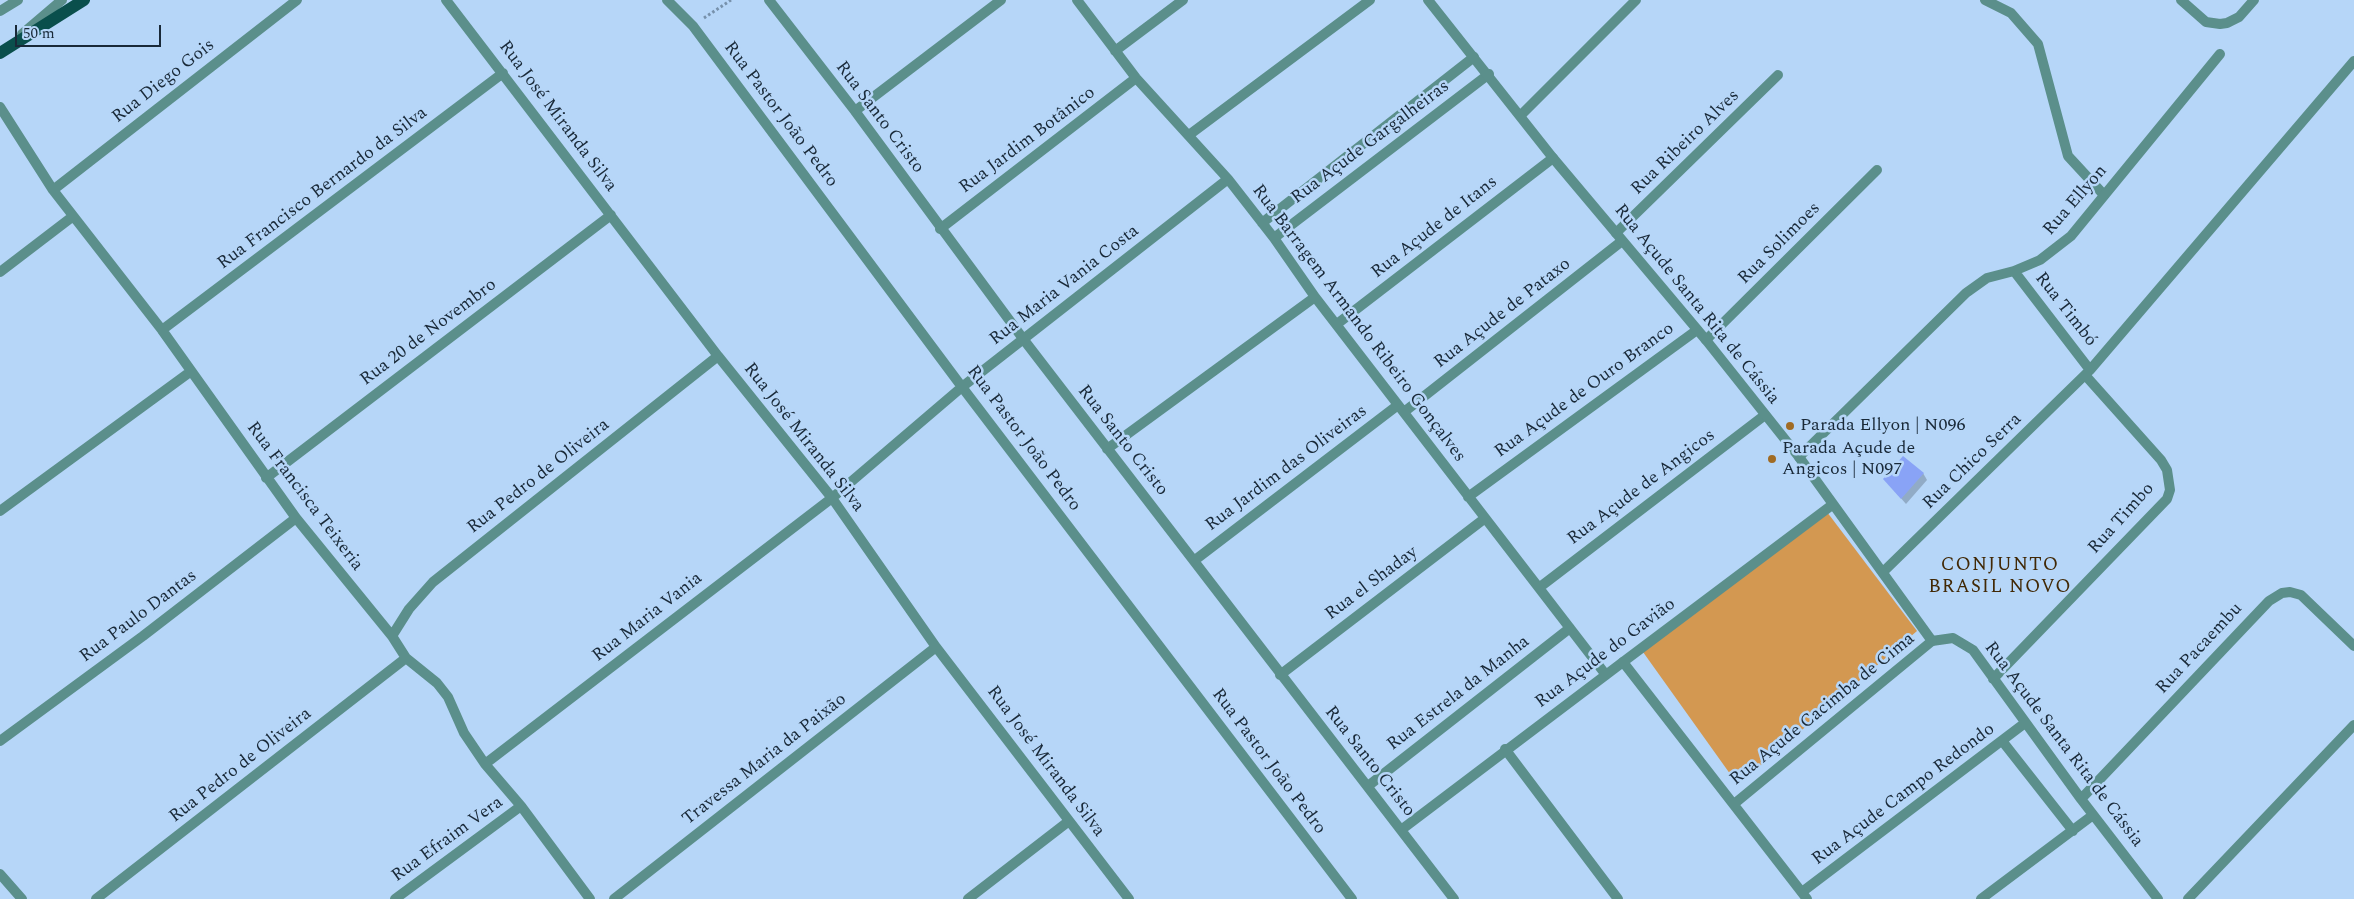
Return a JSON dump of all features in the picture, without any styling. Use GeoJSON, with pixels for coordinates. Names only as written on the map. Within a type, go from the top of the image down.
{"type":"FeatureCollection","features":[{"type":"Feature","properties":{"kind":"main road"},"geometry":{"type":"LineString","coordinates":[[0,53],[84,0]]}},
{"type":"Feature","properties":{"kind":"street"},"geometry":{"type":"LineString","coordinates":[[0,11],[18,0]]}},
{"type":"Feature","properties":{"kind":"street"},"geometry":{"type":"LineString","coordinates":[[0,53],[62,0]]}},
{"type":"Feature","properties":{"kind":"street","name":"Rua Diego Gois"},"geometry":{"type":"LineString","coordinates":[[53,190],[297,0]]}},
{"type":"Feature","properties":{"kind":"street","name":"Rua José Miranda Silva"},"geometry":{"type":"LineString","coordinates":[[446,0],[718,356],[832,498],[936,647],[1129,899]]}},
{"type":"Feature","properties":{"kind":"street","name":"Rua Pastor João Pedro"},"geometry":{"type":"LineString","coordinates":[[667,0],[693,26],[962,387],[1352,899]]}},
{"type":"Feature","properties":{"kind":"street","name":"Rua Santo Cristo"},"geometry":{"type":"LineString","coordinates":[[769,0],[855,111],[940,228],[1107,450],[1195,560],[1280,675],[1454,899]]}},
{"type":"Feature","properties":{"kind":"street"},"geometry":{"type":"LineString","coordinates":[[855,111],[1001,0]]}},
{"type":"Feature","properties":{"kind":"street","name":"Rua Barragem Armando Ribeiro Gonçalves"},"geometry":{"type":"LineString","coordinates":[[1077,0],[1136,78],[1228,179],[1484,519],[1540,587],[1606,675]]}},
{"type":"Feature","properties":{"kind":"street"},"geometry":{"type":"LineString","coordinates":[[1115,51],[1183,0]]}},
{"type":"Feature","properties":{"kind":"street"},"geometry":{"type":"LineString","coordinates":[[1189,135],[1370,0]]}},
{"type":"Feature","properties":{"kind":"street","name":"Rua Açude Santa Rita de Cássia"},"geometry":{"type":"LineString","coordinates":[[1428,0],[1489,74],[1553,158],[1706,340],[1799,457],[1932,641],[1946,638],[1962,642],[1973,650],[2081,799],[2158,899]]}},
{"type":"Feature","properties":{"kind":"street"},"geometry":{"type":"LineString","coordinates":[[1521,115],[1636,0]]}},
{"type":"Feature","properties":{"kind":"street"},"geometry":{"type":"LineString","coordinates":[[1985,0],[2010,13],[2038,44],[2068,156],[2104,195]]}},
{"type":"Feature","properties":{"kind":"street"},"geometry":{"type":"LineString","coordinates":[[2181,0],[2206,22],[2220,24],[2239,17],[2254,0]]}},
{"type":"Feature","properties":{"kind":"street","name":"Rua Ellyon"},"geometry":{"type":"LineString","coordinates":[[1799,457],[1966,293],[1987,278],[2014,271],[2040,260],[2071,236],[2220,54]]}},
{"type":"Feature","properties":{"kind":"street","name":"Rua Açude Gargalheiras"},"geometry":{"type":"LineString","coordinates":[[1262,223],[1474,57]]}},
{"type":"Feature","properties":{"kind":"street","name":"Rua Chico Serra"},"geometry":{"type":"LineString","coordinates":[[1883,572],[2087,372],[2354,61]]}},
{"type":"Feature","properties":{"kind":"street","name":"Rua Francisco Bernardo da Silva"},"geometry":{"type":"LineString","coordinates":[[162,330],[503,73]]}},
{"type":"Feature","properties":{"kind":"street","name":"Rua Açude Gargalheiras"},"geometry":{"type":"LineString","coordinates":[[1274,238],[1489,74]]}},
{"type":"Feature","properties":{"kind":"street","name":"Rua Ribeiro Alves"},"geometry":{"type":"LineString","coordinates":[[1620,237],[1778,75]]}},
{"type":"Feature","properties":{"kind":"street","name":"Rua Jardim Botânico"},"geometry":{"type":"LineString","coordinates":[[940,228],[1136,78]]}},
{"type":"Feature","properties":{"kind":"street","name":"Rua Francisca Teixeria"},"geometry":{"type":"LineString","coordinates":[[0,107],[72,217],[162,330],[266,478],[392,636],[406,658],[437,682],[448,697],[464,733],[485,764],[521,806],[590,899]]}},
{"type":"Feature","properties":{"kind":"street","name":"Rua Açude de Itans"},"geometry":{"type":"LineString","coordinates":[[1337,324],[1553,158]]}},
{"type":"Feature","properties":{"kind":"street","name":"Rua Solimoes"},"geometry":{"type":"LineString","coordinates":[[1706,340],[1878,170]]}},
{"type":"Feature","properties":{"kind":"street","name":"Rua Maria Vania Costa"},"geometry":{"type":"LineString","coordinates":[[832,498],[962,387],[1228,179]]}},
{"type":"Feature","properties":{"kind":"street","name":"Rua 20 de Novembro"},"geometry":{"type":"LineString","coordinates":[[266,478],[611,215]]}},
{"type":"Feature","properties":{"kind":"street"},"geometry":{"type":"LineString","coordinates":[[0,272],[72,217]]}},
{"type":"Feature","properties":{"kind":"street","name":"Rua Açude de Pataxo"},"geometry":{"type":"LineString","coordinates":[[1401,409],[1620,237]]}},
{"type":"Feature","properties":{"kind":"street","name":"Rua Timbó"},"geometry":{"type":"LineString","coordinates":[[2014,271],[2087,372],[2161,460]]}},
{"type":"Feature","properties":{"kind":"street"},"geometry":{"type":"LineString","coordinates":[[1107,450],[1315,297]]}},
{"type":"Feature","properties":{"kind":"street","name":"Rua Açude de Ouro Branco"},"geometry":{"type":"LineString","coordinates":[[1468,497],[1697,330]]}},
{"type":"Feature","properties":{"kind":"street","name":"Rua Pedro de Oliveira"},"geometry":{"type":"LineString","coordinates":[[392,636],[409,608],[434,582],[718,356]]}},
{"type":"Feature","properties":{"kind":"street"},"geometry":{"type":"LineString","coordinates":[[0,511],[190,372]]}},
{"type":"Feature","properties":{"kind":"street","name":"Rua Jardim das Oliveiras"},"geometry":{"type":"LineString","coordinates":[[1195,560],[1401,409]]}},
{"type":"Feature","properties":{"kind":"street","name":"Rua Açude de Angicos"},"geometry":{"type":"LineString","coordinates":[[1540,587],[1765,415]]}},
{"type":"Feature","properties":{"kind":"street","name":"Rua Timbo"},"geometry":{"type":"LineString","coordinates":[[1993,679],[2167,498],[2170,490],[2169,478],[2161,460]]}},
{"type":"Feature","properties":{"kind":"street","name":"Rua Maria Vania"},"geometry":{"type":"LineString","coordinates":[[485,764],[832,498]]}},
{"type":"Feature","properties":{"kind":"street","name":"Rua Açude do Gavião"},"geometry":{"type":"LineString","coordinates":[[1401,830],[1832,505]]}},
{"type":"Feature","properties":{"kind":"street","name":"Rua Paulo Dantas"},"geometry":{"type":"LineString","coordinates":[[0,741],[143,636],[296,518]]}},
{"type":"Feature","properties":{"kind":"street","name":"Rua el Shaday"},"geometry":{"type":"LineString","coordinates":[[1280,675],[1484,519]]}},
{"type":"Feature","properties":{"kind":"street","name":"Rua Pacaembu"},"geometry":{"type":"LineString","coordinates":[[2081,799],[2269,600],[2282,593],[2290,592],[2301,595],[2354,646]]}},
{"type":"Feature","properties":{"kind":"street","name":"Rua Estrela da Manha"},"geometry":{"type":"LineString","coordinates":[[1368,786],[1570,628]]}},
{"type":"Feature","properties":{"kind":"street","name":"Rua Açude Cacimba de Cima"},"geometry":{"type":"LineString","coordinates":[[1734,804],[1932,641]]}},
{"type":"Feature","properties":{"kind":"street","name":"Travessa Maria da Paixão"},"geometry":{"type":"LineString","coordinates":[[614,899],[936,647]]}},
{"type":"Feature","properties":{"kind":"street","name":"Rua Pedro de Oliveira"},"geometry":{"type":"LineString","coordinates":[[96,899],[406,658]]}},
{"type":"Feature","properties":{"kind":"street"},"geometry":{"type":"LineString","coordinates":[[1623,662],[1804,896]]}},
{"type":"Feature","properties":{"kind":"street","name":"Rua Açude Campo Redondo"},"geometry":{"type":"LineString","coordinates":[[1804,896],[2025,723]]}},
{"type":"Feature","properties":{"kind":"street"},"geometry":{"type":"LineString","coordinates":[[2188,899],[2354,725]]}},
{"type":"Feature","properties":{"kind":"street"},"geometry":{"type":"LineString","coordinates":[[2002,742],[2073,831]]}},
{"type":"Feature","properties":{"kind":"street"},"geometry":{"type":"LineString","coordinates":[[1506,749],[1618,899]]}},
{"type":"Feature","properties":{"kind":"street","name":"Rua Efraim Vera"},"geometry":{"type":"LineString","coordinates":[[394,899],[521,806]]}},
{"type":"Feature","properties":{"kind":"street"},"geometry":{"type":"LineString","coordinates":[[1981,899],[2093,815]]}},
{"type":"Feature","properties":{"kind":"street"},"geometry":{"type":"LineString","coordinates":[[968,899],[1069,821]]}},
{"type":"Feature","properties":{"kind":"street"},"geometry":{"type":"LineString","coordinates":[[0,874],[22,899]]}},
{"type":"Feature","properties":{"kind":"path"},"geometry":{"type":"LineString","coordinates":[[693,26],[731,0]]}},
{"type":"Feature","properties":{"kind":"shaded area"},"geometry":{"type":"Polygon","coordinates":[[[1827,512],[1917,631],[1738,785],[1643,652],[1827,512]]]}},
{"type":"Feature","properties":{"kind":"building"},"geometry":{"type":"Polygon","coordinates":[[[1903,456],[1924,473],[1901,499],[1883,479],[1903,456]]]}},
{"type":"Feature","properties":{"kind":"place","name":"Parada Ellyon | N096"},"geometry":{"type":"Point","coordinates":[1790,426]}},
{"type":"Feature","properties":{"kind":"place","name":"Parada Açude de Angicos | N097"},"geometry":{"type":"Point","coordinates":[1772,459]}},
{"type":"Feature","properties":{"kind":"district","name":"CONJUNTO BRASIL NOVO"},"geometry":{"type":"Point","coordinates":[2000,577]}}]}
